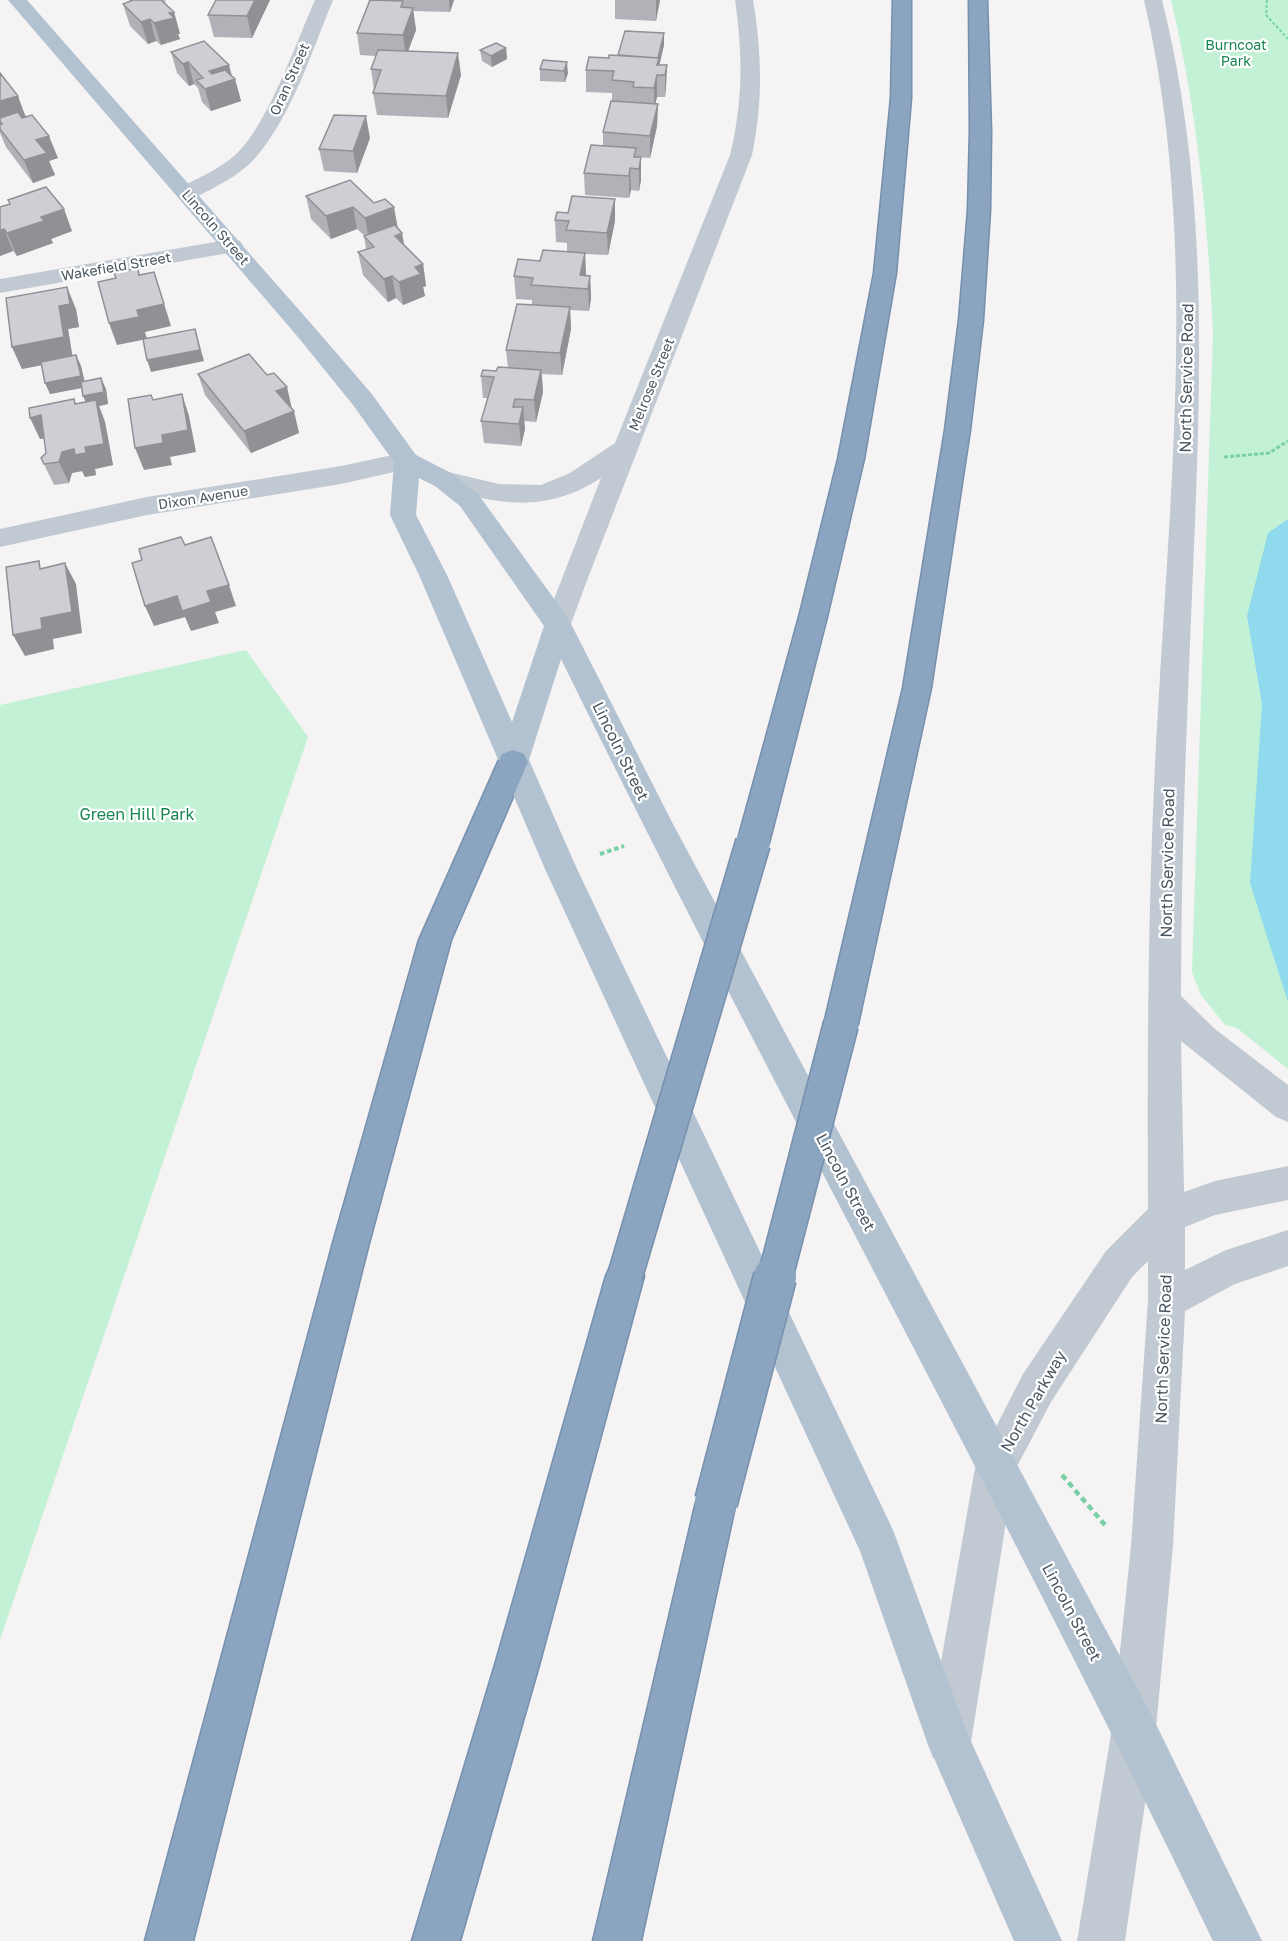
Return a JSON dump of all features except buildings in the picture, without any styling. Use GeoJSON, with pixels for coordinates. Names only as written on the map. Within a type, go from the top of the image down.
{"type":"FeatureCollection","features":[{"type":"Feature","properties":{"kind":"highway"},"geometry":{"type":"LineString","coordinates":[[436,1941],[517,1665],[625,1276],[753,843],[813,617],[851,459],[885,273],[901,98],[902,0]]}},
{"type":"Feature","properties":{"kind":"highway"},"geometry":{"type":"LineString","coordinates":[[617,1941],[717,1502],[841,1024],[925,649],[954,456],[969,335],[979,210],[981,90],[978,0]]}},
{"type":"Feature","properties":{"kind":"highway"},"geometry":{"type":"LineString","coordinates":[[169,1941],[351,1243],[435,940],[513,762]]}},
{"type":"Feature","properties":{"kind":"main road","name":"Lincoln Street"},"geometry":{"type":"LineString","coordinates":[[17,0],[187,193],[362,399],[407,461],[444,480],[469,500],[558,625],[662,834],[1134,1728],[1238,1941]]}},
{"type":"Feature","properties":{"kind":"main road"},"geometry":{"type":"LineString","coordinates":[[407,461],[403,515],[433,575],[561,869],[878,1545],[950,1742],[1038,1941]]}},
{"type":"Feature","properties":{"kind":"main road","name":"Melrose Street"},"geometry":{"type":"LineString","coordinates":[[513,762],[558,625]]}},
{"type":"Feature","properties":{"kind":"street","name":"Oran Street"},"geometry":{"type":"LineString","coordinates":[[187,193],[229,170],[248,154],[256,143],[273,117],[324,0]]}},
{"type":"Feature","properties":{"kind":"street","name":"Melrose Street"},"geometry":{"type":"LineString","coordinates":[[558,625],[572,583],[741,155],[749,121],[753,79],[744,0]]}},
{"type":"Feature","properties":{"kind":"street","name":"North Service Road"},"geometry":{"type":"LineString","coordinates":[[1101,1941],[1134,1728],[1152,1546],[1167,1300],[1164,1002],[1166,839],[1185,451],[1188,340],[1182,183],[1164,45],[1153,0]]}},
{"type":"Feature","properties":{"kind":"street","name":"Wakefield Street"},"geometry":{"type":"LineString","coordinates":[[0,286],[232,246]]}},
{"type":"Feature","properties":{"kind":"street"},"geometry":{"type":"LineString","coordinates":[[444,480],[495,494],[522,497],[537,495],[563,488],[585,478],[626,447]]}},
{"type":"Feature","properties":{"kind":"street","name":"Dixon Avenue"},"geometry":{"type":"LineString","coordinates":[[0,538],[147,506],[341,475],[407,461]]}},
{"type":"Feature","properties":{"kind":"street"},"geometry":{"type":"LineString","coordinates":[[1164,1002],[1203,1040],[1288,1106]]}},
{"type":"Feature","properties":{"kind":"street","name":"North Parkway"},"geometry":{"type":"LineString","coordinates":[[950,1742],[995,1468],[1037,1388],[1119,1264],[1165,1217],[1215,1198],[1288,1183]]}},
{"type":"Feature","properties":{"kind":"street"},"geometry":{"type":"LineString","coordinates":[[1167,1300],[1226,1268],[1288,1248]]}},
{"type":"Feature","properties":{"kind":"path"},"geometry":{"type":"LineString","coordinates":[[1267,0],[1266,15],[1288,39]]}},
{"type":"Feature","properties":{"kind":"path"},"geometry":{"type":"LineString","coordinates":[[1185,451],[1228,458],[1269,453],[1288,441]]}},
{"type":"Feature","properties":{"kind":"path"},"geometry":{"type":"LineString","coordinates":[[598,854],[625,846]]}},
{"type":"Feature","properties":{"kind":"path"},"geometry":{"type":"LineString","coordinates":[[1062,1475],[1108,1528]]}},
{"type":"Feature","properties":{"kind":"green space","name":"Burncoat Park"},"geometry":{"type":"Polygon","coordinates":[[[1171,0],[1288,0],[1288,1069],[1237,1028],[1225,1025],[1201,995],[1192,972],[1213,333],[1200,165],[1188,82],[1171,0]]]}},
{"type":"Feature","properties":{"kind":"green space","name":"Green Hill Park"},"geometry":{"type":"Polygon","coordinates":[[[246,650],[308,737],[0,1640],[0,705],[246,650]]]}},
{"type":"Feature","properties":{"kind":"water"},"geometry":{"type":"Polygon","coordinates":[[[1288,519],[1288,1002],[1250,883],[1262,704],[1247,616],[1268,533],[1288,519]]]}}]}
